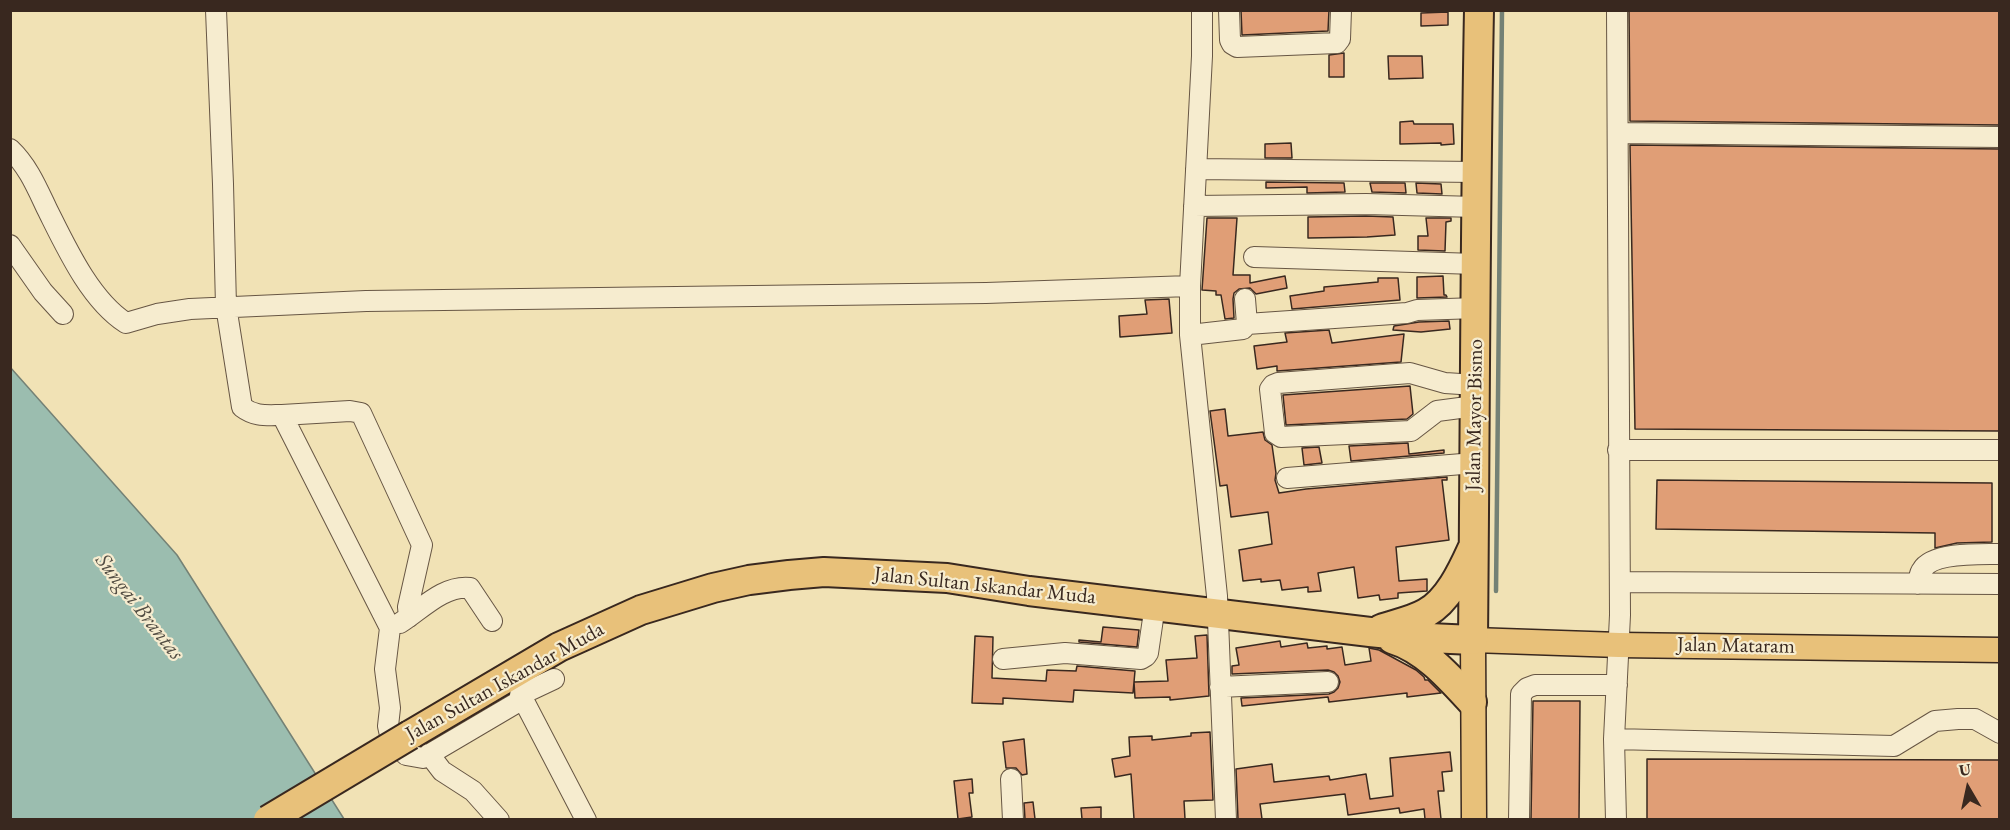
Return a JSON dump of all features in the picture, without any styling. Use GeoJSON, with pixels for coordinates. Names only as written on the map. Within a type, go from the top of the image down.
{"type":"FeatureCollection","features":[{"type":"Feature","properties":{"kind":"highway","name":"Jalan Mayor Bismo"},"geometry":{"type":"LineString","coordinates":[[1473,640],[1479,10]]}},
{"type":"Feature","properties":{"kind":"highway"},"geometry":{"type":"LineString","coordinates":[[1370,632],[1426,614],[1439,603],[1464,568],[1474,543]]}},
{"type":"Feature","properties":{"kind":"highway","name":"Jalan Sultan Iskandar Muda"},"geometry":{"type":"LineString","coordinates":[[268,819],[418,748],[559,647],[641,610],[713,588],[749,580],[824,572],[947,578],[1029,591],[1370,632],[1473,640]]}},
{"type":"Feature","properties":{"kind":"highway"},"geometry":{"type":"LineString","coordinates":[[1370,632],[1402,642],[1423,654],[1472,702]]}},
{"type":"Feature","properties":{"kind":"main road","name":"Jalan Mataram"},"geometry":{"type":"LineString","coordinates":[[1473,640],[1619,645],[2000,650]]}},
{"type":"Feature","properties":{"kind":"main road","name":"Jalan Mayor Bismo"},"geometry":{"type":"LineString","coordinates":[[1473,640],[1474,819]]}},
{"type":"Feature","properties":{"kind":"street"},"geometry":{"type":"LineString","coordinates":[[216,10],[226,306],[242,407],[257,415],[350,411],[361,414],[422,544],[408,607],[409,617]]}},
{"type":"Feature","properties":{"kind":"street"},"geometry":{"type":"LineString","coordinates":[[1202,10],[1202,56],[1190,286],[1190,335],[1213,551],[1226,819]]}},
{"type":"Feature","properties":{"kind":"street"},"geometry":{"type":"LineString","coordinates":[[1229,10],[1230,40],[1237,47],[1337,43],[1340,39],[1341,10]]}},
{"type":"Feature","properties":{"kind":"street"},"geometry":{"type":"LineString","coordinates":[[1616,819],[1614,739],[1620,582],[1617,10]]}},
{"type":"Feature","properties":{"kind":"street"},"geometry":{"type":"LineString","coordinates":[[1617,133],[2000,137]]}},
{"type":"Feature","properties":{"kind":"street"},"geometry":{"type":"LineString","coordinates":[[10,149],[27,168],[63,241],[92,289],[124,323],[130,324],[157,314],[226,306],[366,301],[986,293],[1190,286]]}},
{"type":"Feature","properties":{"kind":"street"},"geometry":{"type":"LineString","coordinates":[[1196,169],[1476,172]]}},
{"type":"Feature","properties":{"kind":"street"},"geometry":{"type":"LineString","coordinates":[[1194,206],[1366,204],[1476,207]]}},
{"type":"Feature","properties":{"kind":"street"},"geometry":{"type":"LineString","coordinates":[[10,246],[43,292],[63,314]]}},
{"type":"Feature","properties":{"kind":"street"},"geometry":{"type":"LineString","coordinates":[[1254,257],[1476,264]]}},
{"type":"Feature","properties":{"kind":"street"},"geometry":{"type":"LineString","coordinates":[[1190,335],[1243,329],[1247,324],[1245,299]]}},
{"type":"Feature","properties":{"kind":"street"},"geometry":{"type":"LineString","coordinates":[[1247,324],[1407,313],[1417,310],[1477,308]]}},
{"type":"Feature","properties":{"kind":"street"},"geometry":{"type":"LineString","coordinates":[[1410,373],[1475,395],[1430,415],[1416,429],[1407,432],[1281,437],[1275,433],[1270,388],[1278,383],[1410,373]]}},
{"type":"Feature","properties":{"kind":"street"},"geometry":{"type":"LineString","coordinates":[[1428,378],[1430,415]]}},
{"type":"Feature","properties":{"kind":"street"},"geometry":{"type":"LineString","coordinates":[[282,415],[390,628],[385,669],[390,708],[388,726],[390,735],[398,747],[406,755],[521,701]]}},
{"type":"Feature","properties":{"kind":"street"},"geometry":{"type":"LineString","coordinates":[[1618,450],[2000,450]]}},
{"type":"Feature","properties":{"kind":"street"},"geometry":{"type":"LineString","coordinates":[[1287,478],[1475,463]]}},
{"type":"Feature","properties":{"kind":"street"},"geometry":{"type":"LineString","coordinates":[[1918,584],[1921,570],[1938,559],[1966,554],[2000,554]]}},
{"type":"Feature","properties":{"kind":"street"},"geometry":{"type":"LineString","coordinates":[[1620,582],[2000,584]]}},
{"type":"Feature","properties":{"kind":"street"},"geometry":{"type":"LineString","coordinates":[[390,628],[439,595],[465,587],[470,588],[492,621]]}},
{"type":"Feature","properties":{"kind":"street"},"geometry":{"type":"LineString","coordinates":[[1003,658],[1065,653],[1141,659],[1148,652],[1155,605]]}},
{"type":"Feature","properties":{"kind":"street"},"geometry":{"type":"LineString","coordinates":[[554,679],[520,695],[521,701],[525,703],[586,819]]}},
{"type":"Feature","properties":{"kind":"street"},"geometry":{"type":"LineString","coordinates":[[1220,687],[1328,682]]}},
{"type":"Feature","properties":{"kind":"street"},"geometry":{"type":"LineString","coordinates":[[1519,819],[1521,694],[1527,688],[1535,685],[1617,685]]}},
{"type":"Feature","properties":{"kind":"street"},"geometry":{"type":"LineString","coordinates":[[1614,739],[1894,746],[1935,721],[1958,718],[1975,719],[2000,733]]}},
{"type":"Feature","properties":{"kind":"street"},"geometry":{"type":"LineString","coordinates":[[418,748],[442,771],[473,791],[499,819]]}},
{"type":"Feature","properties":{"kind":"street"},"geometry":{"type":"LineString","coordinates":[[1011,779],[1013,819]]}},
{"type":"Feature","properties":{"kind":"water","name":"Sungai Brantas"},"geometry":{"type":"Polygon","coordinates":[[[10,367],[177,555],[344,819],[11,819],[10,367]]]}},
{"type":"Feature","properties":{"kind":"building"},"geometry":{"type":"Polygon","coordinates":[[[1241,10],[1329,10],[1328,31],[1242,35],[1241,10]]]}},
{"type":"Feature","properties":{"kind":"building"},"geometry":{"type":"Polygon","coordinates":[[[1629,10],[2000,10],[2000,125],[1630,121],[1629,10]]]}},
{"type":"Feature","properties":{"kind":"building"},"geometry":{"type":"Polygon","coordinates":[[[1448,12],[1448,25],[1421,26],[1421,13],[1448,12]]]}},
{"type":"Feature","properties":{"kind":"building"},"geometry":{"type":"Polygon","coordinates":[[[1344,53],[1344,77],[1329,77],[1329,55],[1344,53]]]}},
{"type":"Feature","properties":{"kind":"building"},"geometry":{"type":"Polygon","coordinates":[[[1388,56],[1422,56],[1423,78],[1389,79],[1388,56]]]}},
{"type":"Feature","properties":{"kind":"building"},"geometry":{"type":"Polygon","coordinates":[[[1413,121],[1414,124],[1453,124],[1454,144],[1400,144],[1400,122],[1413,121]]]}},
{"type":"Feature","properties":{"kind":"building"},"geometry":{"type":"Polygon","coordinates":[[[1291,143],[1292,158],[1265,158],[1265,144],[1291,143]]]}},
{"type":"Feature","properties":{"kind":"building"},"geometry":{"type":"Polygon","coordinates":[[[1630,145],[2000,149],[2000,431],[1635,429],[1630,145]]]}},
{"type":"Feature","properties":{"kind":"building"},"geometry":{"type":"Polygon","coordinates":[[[1266,182],[1344,183],[1345,192],[1307,193],[1307,187],[1266,188],[1266,182]]]}},
{"type":"Feature","properties":{"kind":"building"},"geometry":{"type":"Polygon","coordinates":[[[1370,183],[1405,183],[1406,193],[1372,192],[1370,183]]]}},
{"type":"Feature","properties":{"kind":"building"},"geometry":{"type":"Polygon","coordinates":[[[1416,183],[1441,184],[1442,194],[1417,193],[1416,183]]]}},
{"type":"Feature","properties":{"kind":"building"},"geometry":{"type":"Polygon","coordinates":[[[1308,217],[1393,217],[1395,235],[1308,238],[1308,217]]]}},
{"type":"Feature","properties":{"kind":"building"},"geometry":{"type":"Polygon","coordinates":[[[1207,218],[1237,218],[1233,275],[1250,275],[1250,283],[1285,276],[1287,288],[1256,294],[1250,288],[1239,289],[1234,293],[1234,318],[1225,319],[1221,295],[1216,295],[1216,291],[1202,290],[1207,218]]]}},
{"type":"Feature","properties":{"kind":"building"},"geometry":{"type":"Polygon","coordinates":[[[1426,218],[1451,218],[1451,221],[1446,222],[1445,251],[1418,250],[1418,236],[1428,236],[1426,218]]]}},
{"type":"Feature","properties":{"kind":"building"},"geometry":{"type":"Polygon","coordinates":[[[1443,276],[1444,295],[1447,297],[1417,298],[1417,277],[1443,276]]]}},
{"type":"Feature","properties":{"kind":"building"},"geometry":{"type":"Polygon","coordinates":[[[1378,278],[1398,278],[1400,300],[1292,309],[1290,296],[1324,291],[1324,287],[1378,282],[1378,278]]]}},
{"type":"Feature","properties":{"kind":"building"},"geometry":{"type":"Polygon","coordinates":[[[1169,299],[1172,333],[1120,337],[1119,316],[1147,314],[1145,300],[1169,299]]]}},
{"type":"Feature","properties":{"kind":"building"},"geometry":{"type":"Polygon","coordinates":[[[1449,321],[1450,329],[1421,332],[1393,330],[1394,326],[1449,321]]]}},
{"type":"Feature","properties":{"kind":"building"},"geometry":{"type":"Polygon","coordinates":[[[1329,330],[1332,343],[1404,334],[1401,362],[1277,371],[1277,366],[1257,369],[1254,346],[1287,342],[1285,333],[1329,330]]]}},
{"type":"Feature","properties":{"kind":"building"},"geometry":{"type":"Polygon","coordinates":[[[1410,386],[1413,414],[1407,419],[1286,425],[1283,395],[1410,386]]]}},
{"type":"Feature","properties":{"kind":"building"},"geometry":{"type":"Polygon","coordinates":[[[1225,409],[1228,436],[1263,432],[1265,440],[1272,445],[1275,480],[1279,493],[1447,477],[1447,480],[1442,480],[1449,540],[1396,547],[1399,581],[1427,579],[1427,591],[1398,593],[1398,598],[1380,600],[1379,595],[1358,598],[1354,567],[1318,573],[1321,591],[1308,592],[1308,587],[1282,590],[1280,580],[1243,581],[1239,550],[1272,544],[1268,512],[1231,517],[1227,485],[1220,486],[1210,411],[1225,409]]]}},
{"type":"Feature","properties":{"kind":"building"},"geometry":{"type":"Polygon","coordinates":[[[1408,443],[1409,454],[1444,450],[1444,453],[1351,461],[1349,446],[1408,443]]]}},
{"type":"Feature","properties":{"kind":"building"},"geometry":{"type":"Polygon","coordinates":[[[1319,447],[1322,463],[1304,465],[1302,448],[1319,447]]]}},
{"type":"Feature","properties":{"kind":"building"},"geometry":{"type":"Polygon","coordinates":[[[1657,480],[1992,483],[1992,542],[1957,543],[1935,548],[1935,533],[1656,529],[1657,480]]]}},
{"type":"Feature","properties":{"kind":"building"},"geometry":{"type":"Polygon","coordinates":[[[1103,627],[1139,630],[1137,647],[1079,642],[1079,640],[1101,642],[1103,627]]]}},
{"type":"Feature","properties":{"kind":"building"},"geometry":{"type":"Polygon","coordinates":[[[1207,635],[1209,696],[1170,700],[1170,697],[1135,698],[1134,682],[1168,681],[1166,660],[1197,658],[1195,636],[1207,635]]]}},
{"type":"Feature","properties":{"kind":"building"},"geometry":{"type":"Polygon","coordinates":[[[975,636],[993,637],[992,678],[1046,681],[1047,670],[1076,671],[1077,666],[1135,671],[1133,693],[1074,690],[1073,702],[1003,698],[1003,704],[972,703],[975,636]]]}},
{"type":"Feature","properties":{"kind":"building"},"geometry":{"type":"Polygon","coordinates":[[[1280,641],[1281,647],[1307,643],[1308,648],[1342,647],[1345,665],[1371,661],[1369,648],[1379,650],[1416,670],[1441,693],[1407,697],[1407,693],[1329,702],[1328,697],[1242,706],[1241,698],[1329,694],[1338,688],[1340,682],[1338,676],[1328,670],[1232,674],[1232,666],[1239,665],[1236,648],[1280,641]]]}},
{"type":"Feature","properties":{"kind":"building"},"geometry":{"type":"Polygon","coordinates":[[[1533,701],[1580,701],[1579,819],[1531,819],[1533,701]]]}},
{"type":"Feature","properties":{"kind":"building"},"geometry":{"type":"Polygon","coordinates":[[[1210,732],[1213,800],[1184,801],[1185,819],[1134,819],[1131,774],[1115,777],[1112,759],[1130,756],[1129,737],[1152,736],[1152,740],[1210,732]]]}},
{"type":"Feature","properties":{"kind":"building"},"geometry":{"type":"Polygon","coordinates":[[[1024,739],[1027,774],[1022,775],[1016,768],[1006,768],[1003,742],[1024,739]]]}},
{"type":"Feature","properties":{"kind":"building"},"geometry":{"type":"Polygon","coordinates":[[[1450,752],[1452,771],[1442,772],[1444,791],[1438,791],[1441,819],[1425,819],[1424,809],[1400,813],[1399,808],[1348,815],[1345,794],[1260,804],[1262,819],[1238,819],[1236,769],[1272,764],[1274,782],[1329,776],[1330,780],[1366,774],[1370,799],[1393,796],[1390,758],[1450,752]]]}},
{"type":"Feature","properties":{"kind":"building"},"geometry":{"type":"Polygon","coordinates":[[[1647,759],[2000,760],[2000,819],[1647,819],[1647,759]]]}},
{"type":"Feature","properties":{"kind":"building"},"geometry":{"type":"Polygon","coordinates":[[[972,779],[973,793],[969,793],[972,817],[958,819],[954,781],[972,779]]]}},
{"type":"Feature","properties":{"kind":"building"},"geometry":{"type":"Polygon","coordinates":[[[1033,802],[1035,819],[1025,819],[1024,803],[1033,802]]]}},
{"type":"Feature","properties":{"kind":"building"},"geometry":{"type":"Polygon","coordinates":[[[1101,807],[1101,819],[1082,819],[1081,808],[1101,807]]]}},
{"type":"Feature","properties":{"kind":"waterway"},"geometry":{"type":"LineString","coordinates":[[1496,591],[1502,10]]}}]}
